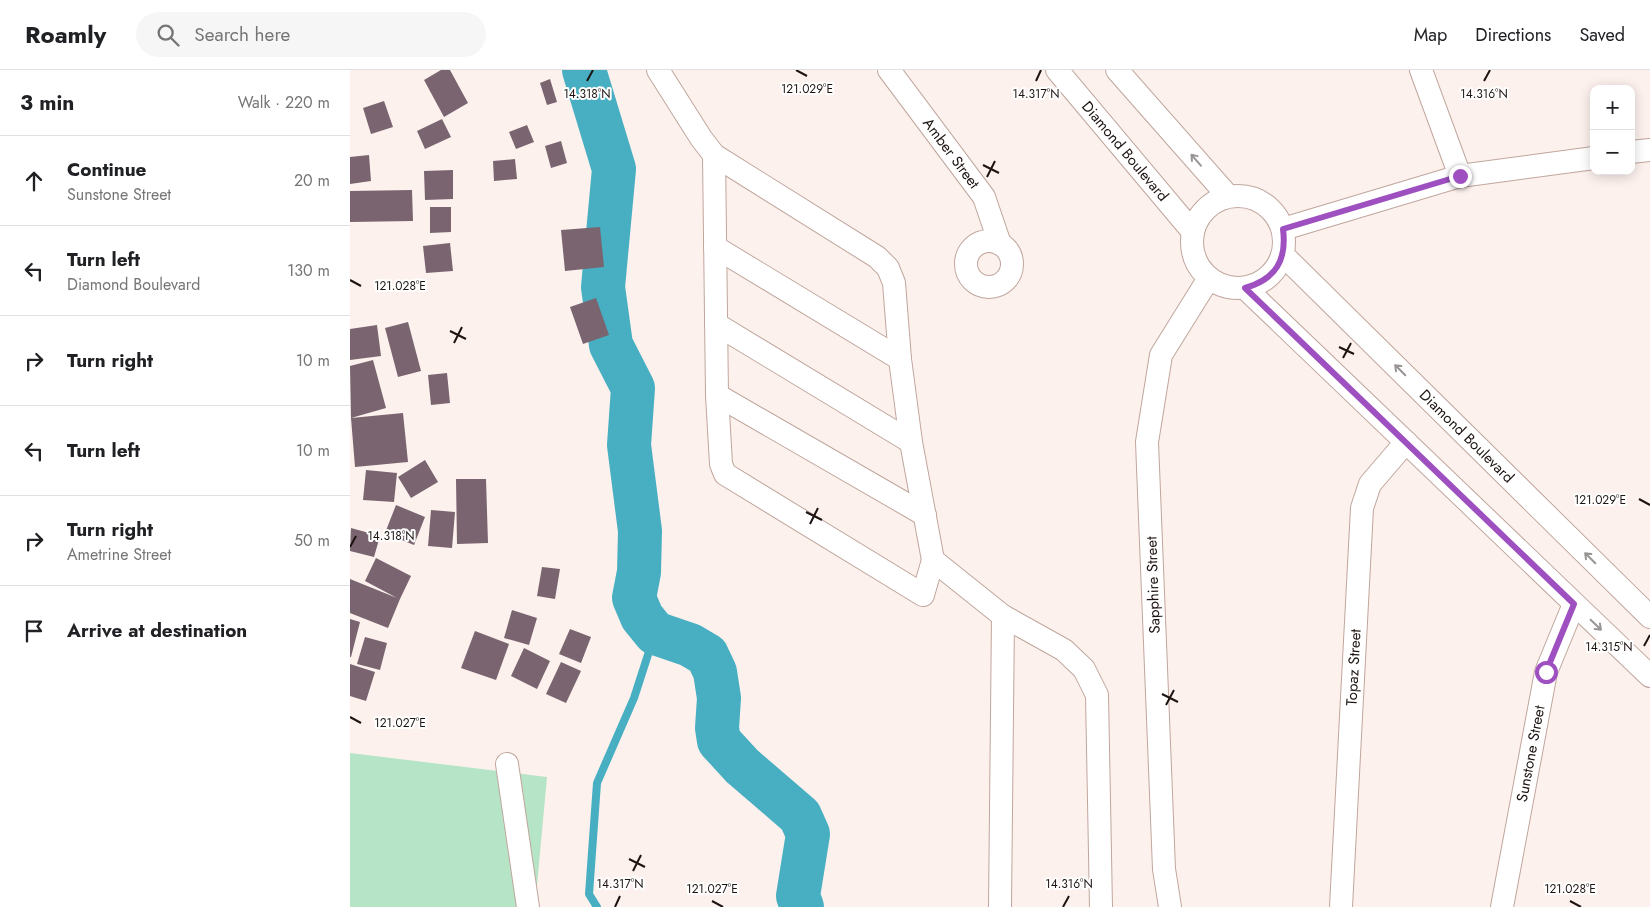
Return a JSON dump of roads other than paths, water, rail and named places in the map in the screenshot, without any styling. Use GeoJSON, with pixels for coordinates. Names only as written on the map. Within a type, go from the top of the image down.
{"type":"FeatureCollection","features":[{"type":"Feature","properties":{"kind":"street"},"geometry":{"type":"LineString","coordinates":[[658,70],[701,138],[714,155],[877,257],[888,268],[894,283],[900,359],[911,442],[932,560],[923,595],[724,474],[721,464],[717,395],[714,155]]}},
{"type":"Feature","properties":{"kind":"street","name":"Amber Street"},"geometry":{"type":"LineString","coordinates":[[889,70],[984,197],[1000,244]]}},
{"type":"Feature","properties":{"kind":"street","name":"Diamond Boulevard"},"geometry":{"type":"LineString","coordinates":[[1057,70],[1193,232]]}},
{"type":"Feature","properties":{"kind":"street"},"geometry":{"type":"LineString","coordinates":[[1117,70],[1228,196]]}},
{"type":"Feature","properties":{"kind":"street"},"geometry":{"type":"LineString","coordinates":[[1420,70],[1460,176]]}},
{"type":"Feature","properties":{"kind":"street"},"geometry":{"type":"LineString","coordinates":[[1635,152],[1650,150]]}},
{"type":"Feature","properties":{"kind":"street"},"geometry":{"type":"LineString","coordinates":[[1283,229],[1460,176],[1590,159]]}},
{"type":"Feature","properties":{"kind":"street"},"geometry":{"type":"LineString","coordinates":[[1228,196],[1256,198],[1268,206],[1277,216],[1283,229],[1285,242],[1283,255],[1278,267],[1269,277],[1258,284],[1245,288],[1232,288],[1220,285],[1200,269],[1194,258],[1193,232],[1197,221],[1205,210],[1228,196]]}},
{"type":"Feature","properties":{"kind":"street"},"geometry":{"type":"LineString","coordinates":[[715,247],[900,359]]}},
{"type":"Feature","properties":{"kind":"street","name":"Diamond Boulevard"},"geometry":{"type":"LineString","coordinates":[[1283,255],[1650,617]]}},
{"type":"Feature","properties":{"kind":"street","name":"Sapphire Street"},"geometry":{"type":"LineString","coordinates":[[1170,907],[1164,869],[1147,442],[1161,355],[1209,278]]}},
{"type":"Feature","properties":{"kind":"street"},"geometry":{"type":"LineString","coordinates":[[1245,288],[1650,676]]}},
{"type":"Feature","properties":{"kind":"street"},"geometry":{"type":"LineString","coordinates":[[716,324],[911,442]]}},
{"type":"Feature","properties":{"kind":"street"},"geometry":{"type":"LineString","coordinates":[[717,395],[925,515]]}},
{"type":"Feature","properties":{"kind":"street","name":"Topaz Street"},"geometry":{"type":"LineString","coordinates":[[1341,907],[1362,508],[1370,484],[1406,442]]}},
{"type":"Feature","properties":{"kind":"street"},"geometry":{"type":"LineString","coordinates":[[932,560],[1002,616],[1064,650],[1084,669],[1097,695],[1101,907]]}},
{"type":"Feature","properties":{"kind":"street","name":"Sunstone Street"},"geometry":{"type":"LineString","coordinates":[[1502,907],[1546,672],[1574,604]]}},
{"type":"Feature","properties":{"kind":"street"},"geometry":{"type":"LineString","coordinates":[[1000,907],[1002,616]]}},
{"type":"Feature","properties":{"kind":"street"},"geometry":{"type":"LineString","coordinates":[[506,764],[528,907]]}},
{"type":"Feature","properties":{"kind":"waterway"},"geometry":{"type":"LineString","coordinates":[[584,70],[614,169],[603,287],[611,345],[633,388],[629,445],[640,531],[639,572],[634,598],[642,617],[655,633],[690,645],[707,655],[715,672],[719,698],[717,728],[719,741],[742,766],[800,816],[808,834],[798,896],[802,907]]}},
{"type":"Feature","properties":{"kind":"waterway"},"geometry":{"type":"LineString","coordinates":[[597,907],[589,894],[597,783],[634,698],[655,633]]}}]}
